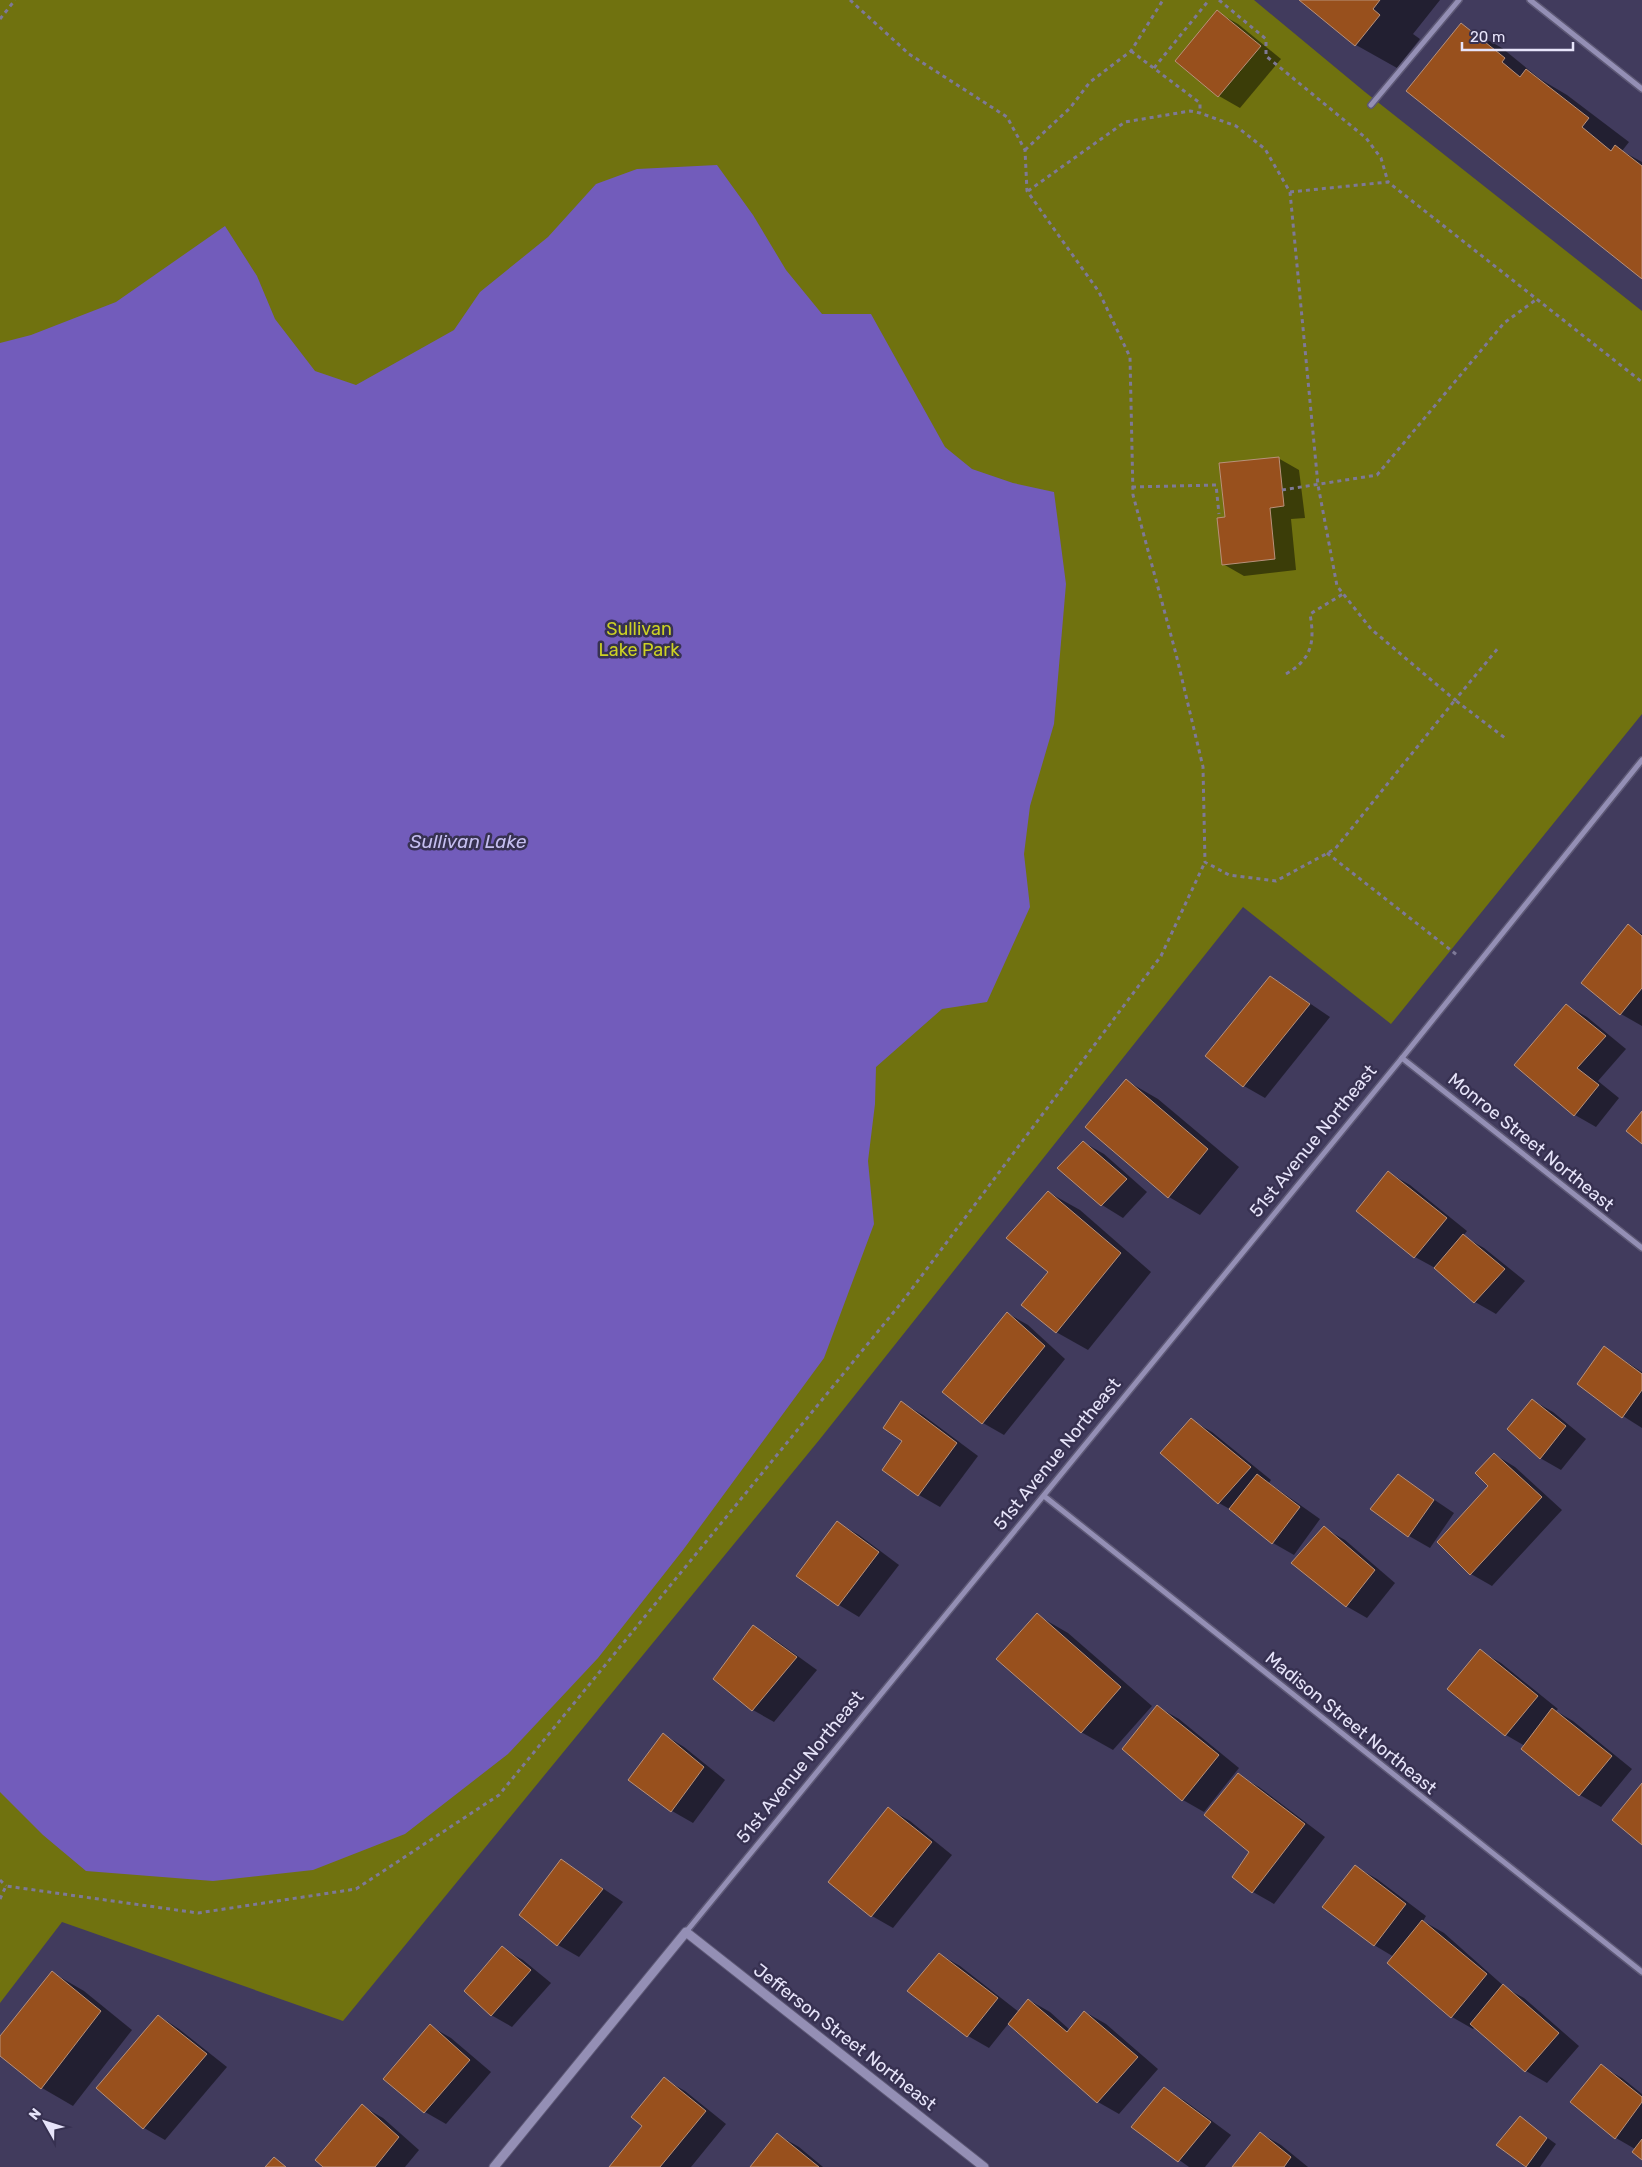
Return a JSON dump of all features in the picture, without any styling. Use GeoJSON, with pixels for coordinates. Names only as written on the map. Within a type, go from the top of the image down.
{"type":"FeatureCollection","features":[{"type":"Feature","properties":{"kind":"street"},"geometry":{"type":"LineString","coordinates":[[1371,105],[1460,0]]}},
{"type":"Feature","properties":{"kind":"street"},"geometry":{"type":"LineString","coordinates":[[1530,0],[1642,89]]}},
{"type":"Feature","properties":{"kind":"street","name":"51st Avenue Northeast"},"geometry":{"type":"LineString","coordinates":[[494,2167],[1402,1058],[1642,760]]}},
{"type":"Feature","properties":{"kind":"street","name":"Monroe Street Northeast"},"geometry":{"type":"LineString","coordinates":[[1402,1058],[1642,1248]]}},
{"type":"Feature","properties":{"kind":"street","name":"Madison Street Northeast"},"geometry":{"type":"LineString","coordinates":[[1044,1496],[1642,1972]]}},
{"type":"Feature","properties":{"kind":"street","name":"Jefferson Street Northeast"},"geometry":{"type":"LineString","coordinates":[[686,1932],[984,2167]]}},
{"type":"Feature","properties":{"kind":"path"},"geometry":{"type":"LineString","coordinates":[[0,19],[15,0]]}},
{"type":"Feature","properties":{"kind":"path"},"geometry":{"type":"LineString","coordinates":[[0,1880],[6,1886],[198,1913],[356,1889],[499,1795],[902,1302],[1160,956],[1205,862],[1202,768],[1176,654],[1132,488],[1130,357],[1099,292],[1027,191],[1025,150],[1007,117],[909,54],[850,0]]}},
{"type":"Feature","properties":{"kind":"path"},"geometry":{"type":"LineString","coordinates":[[1025,150],[1070,108],[1090,82],[1131,51],[1163,0]]}},
{"type":"Feature","properties":{"kind":"path"},"geometry":{"type":"LineString","coordinates":[[1154,68],[1209,0]]}},
{"type":"Feature","properties":{"kind":"path"},"geometry":{"type":"LineString","coordinates":[[1219,0],[1266,39],[1266,56],[1366,138],[1381,158],[1388,182],[1642,382]]}},
{"type":"Feature","properties":{"kind":"path"},"geometry":{"type":"LineString","coordinates":[[1131,51],[1200,104],[1200,113]]}},
{"type":"Feature","properties":{"kind":"path"},"geometry":{"type":"LineString","coordinates":[[1027,191],[1125,122],[1190,111],[1236,126],[1264,149],[1290,192],[1318,486],[1337,586],[1371,629],[1455,700],[1505,738]]}},
{"type":"Feature","properties":{"kind":"path"},"geometry":{"type":"LineString","coordinates":[[1290,192],[1388,182]]}},
{"type":"Feature","properties":{"kind":"path"},"geometry":{"type":"LineString","coordinates":[[1282,490],[1318,486],[1377,475],[1504,323],[1537,299]]}},
{"type":"Feature","properties":{"kind":"path"},"geometry":{"type":"LineString","coordinates":[[1132,488],[1216,485],[1219,514]]}},
{"type":"Feature","properties":{"kind":"path"},"geometry":{"type":"LineString","coordinates":[[1286,674],[1301,665],[1309,650],[1314,633],[1310,614],[1343,594]]}},
{"type":"Feature","properties":{"kind":"path"},"geometry":{"type":"LineString","coordinates":[[1205,862],[1229,875],[1276,881],[1336,849],[1499,647]]}},
{"type":"Feature","properties":{"kind":"path"},"geometry":{"type":"LineString","coordinates":[[1327,853],[1474,968]]}},
{"type":"Feature","properties":{"kind":"path"},"geometry":{"type":"LineString","coordinates":[[0,1899],[6,1886]]}},
{"type":"Feature","properties":{"kind":"green space","name":"Sullivan Lake Park"},"geometry":{"type":"Polygon","coordinates":[[[0,0],[1254,0],[1365,92],[1642,311],[1642,714],[1391,1024],[1243,907],[820,1439],[343,2021],[62,1922],[0,2003],[0,0]]]}},
{"type":"Feature","properties":{"kind":"water","name":"Sullivan Lake"},"geometry":{"type":"Polygon","coordinates":[[[717,165],[753,215],[786,270],[822,314],[871,314],[945,447],[972,469],[1013,483],[1054,492],[1066,584],[1054,724],[1030,806],[1024,854],[1030,907],[987,1002],[942,1009],[876,1067],[875,1104],[868,1161],[874,1224],[824,1358],[683,1550],[598,1658],[508,1754],[405,1834],[313,1870],[213,1881],[86,1871],[43,1835],[0,1792],[0,343],[31,335],[116,302],[225,226],[257,276],[275,319],[315,371],[356,385],[454,330],[480,292],[548,237],[596,184],[637,169],[717,165]]]}},
{"type":"Feature","properties":{"kind":"building"},"geometry":{"type":"Polygon","coordinates":[[[1299,0],[1380,0],[1373,9],[1380,15],[1355,46],[1299,0]]]}},
{"type":"Feature","properties":{"kind":"building"},"geometry":{"type":"Polygon","coordinates":[[[1217,10],[1261,46],[1218,97],[1175,61],[1217,10]]]}},
{"type":"Feature","properties":{"kind":"building"},"geometry":{"type":"Polygon","coordinates":[[[1461,23],[1505,58],[1502,62],[1520,77],[1526,69],[1589,118],[1582,127],[1611,151],[1615,145],[1642,166],[1642,279],[1406,91],[1461,23]]]}},
{"type":"Feature","properties":{"kind":"building"},"geometry":{"type":"Polygon","coordinates":[[[1279,457],[1284,506],[1270,508],[1275,559],[1222,565],[1217,518],[1225,517],[1219,463],[1279,457]]]}},
{"type":"Feature","properties":{"kind":"building"},"geometry":{"type":"Polygon","coordinates":[[[1628,924],[1642,936],[1642,988],[1620,1015],[1581,983],[1628,924]]]}},
{"type":"Feature","properties":{"kind":"building"},"geometry":{"type":"Polygon","coordinates":[[[1270,976],[1310,1004],[1243,1087],[1205,1056],[1270,976]]]}},
{"type":"Feature","properties":{"kind":"building"},"geometry":{"type":"Polygon","coordinates":[[[1566,1004],[1606,1036],[1577,1068],[1599,1085],[1574,1116],[1514,1065],[1566,1004]]]}},
{"type":"Feature","properties":{"kind":"building"},"geometry":{"type":"Polygon","coordinates":[[[1126,1079],[1208,1149],[1168,1198],[1085,1127],[1126,1079]]]}},
{"type":"Feature","properties":{"kind":"building"},"geometry":{"type":"Polygon","coordinates":[[[1642,1111],[1642,1144],[1626,1131],[1642,1111]]]}},
{"type":"Feature","properties":{"kind":"building"},"geometry":{"type":"Polygon","coordinates":[[[1083,1141],[1127,1179],[1101,1206],[1057,1168],[1083,1141]]]}},
{"type":"Feature","properties":{"kind":"building"},"geometry":{"type":"Polygon","coordinates":[[[1388,1171],[1447,1218],[1414,1258],[1356,1211],[1388,1171]]]}},
{"type":"Feature","properties":{"kind":"building"},"geometry":{"type":"Polygon","coordinates":[[[1048,1191],[1121,1253],[1056,1333],[1021,1305],[1048,1272],[1006,1238],[1048,1191]]]}},
{"type":"Feature","properties":{"kind":"building"},"geometry":{"type":"Polygon","coordinates":[[[1463,1234],[1505,1269],[1474,1303],[1434,1268],[1463,1234]]]}},
{"type":"Feature","properties":{"kind":"building"},"geometry":{"type":"Polygon","coordinates":[[[1007,1312],[1045,1346],[982,1424],[942,1392],[1007,1312]]]}},
{"type":"Feature","properties":{"kind":"building"},"geometry":{"type":"Polygon","coordinates":[[[1604,1346],[1642,1374],[1642,1390],[1622,1418],[1577,1384],[1604,1346]]]}},
{"type":"Feature","properties":{"kind":"building"},"geometry":{"type":"Polygon","coordinates":[[[1532,1399],[1566,1426],[1540,1459],[1507,1429],[1532,1399]]]}},
{"type":"Feature","properties":{"kind":"building"},"geometry":{"type":"Polygon","coordinates":[[[901,1401],[957,1443],[918,1496],[882,1470],[902,1441],[883,1428],[901,1401]]]}},
{"type":"Feature","properties":{"kind":"building"},"geometry":{"type":"Polygon","coordinates":[[[1191,1418],[1251,1467],[1218,1504],[1160,1453],[1191,1418]]]}},
{"type":"Feature","properties":{"kind":"building"},"geometry":{"type":"Polygon","coordinates":[[[1494,1453],[1542,1497],[1470,1575],[1437,1542],[1488,1486],[1475,1473],[1494,1453]]]}},
{"type":"Feature","properties":{"kind":"building"},"geometry":{"type":"Polygon","coordinates":[[[1257,1474],[1300,1507],[1272,1544],[1229,1509],[1257,1474]]]}},
{"type":"Feature","properties":{"kind":"building"},"geometry":{"type":"Polygon","coordinates":[[[1398,1474],[1434,1500],[1408,1537],[1370,1509],[1398,1474]]]}},
{"type":"Feature","properties":{"kind":"building"},"geometry":{"type":"Polygon","coordinates":[[[837,1521],[879,1552],[838,1606],[796,1576],[837,1521]]]}},
{"type":"Feature","properties":{"kind":"building"},"geometry":{"type":"Polygon","coordinates":[[[1324,1526],[1375,1570],[1346,1607],[1291,1563],[1324,1526]]]}},
{"type":"Feature","properties":{"kind":"building"},"geometry":{"type":"Polygon","coordinates":[[[1037,1613],[1121,1687],[1081,1733],[996,1659],[1037,1613]]]}},
{"type":"Feature","properties":{"kind":"building"},"geometry":{"type":"Polygon","coordinates":[[[753,1625],[797,1657],[752,1711],[713,1679],[753,1625]]]}},
{"type":"Feature","properties":{"kind":"building"},"geometry":{"type":"Polygon","coordinates":[[[1480,1649],[1538,1696],[1505,1736],[1447,1689],[1480,1649]]]}},
{"type":"Feature","properties":{"kind":"building"},"geometry":{"type":"Polygon","coordinates":[[[1157,1705],[1219,1755],[1182,1801],[1122,1749],[1157,1705]]]}},
{"type":"Feature","properties":{"kind":"building"},"geometry":{"type":"Polygon","coordinates":[[[1552,1708],[1612,1756],[1579,1796],[1521,1749],[1552,1708]]]}},
{"type":"Feature","properties":{"kind":"building"},"geometry":{"type":"Polygon","coordinates":[[[663,1733],[704,1767],[671,1812],[628,1780],[663,1733]]]}},
{"type":"Feature","properties":{"kind":"building"},"geometry":{"type":"Polygon","coordinates":[[[1238,1773],[1305,1824],[1252,1893],[1232,1877],[1249,1852],[1204,1815],[1238,1773]]]}},
{"type":"Feature","properties":{"kind":"building"},"geometry":{"type":"Polygon","coordinates":[[[1642,1783],[1642,1845],[1612,1820],[1642,1783]]]}},
{"type":"Feature","properties":{"kind":"building"},"geometry":{"type":"Polygon","coordinates":[[[888,1807],[932,1842],[871,1917],[828,1882],[888,1807]]]}},
{"type":"Feature","properties":{"kind":"building"},"geometry":{"type":"Polygon","coordinates":[[[561,1859],[603,1889],[557,1946],[519,1915],[561,1859]]]}},
{"type":"Feature","properties":{"kind":"building"},"geometry":{"type":"Polygon","coordinates":[[[1355,1865],[1406,1904],[1374,1946],[1322,1907],[1355,1865]]]}},
{"type":"Feature","properties":{"kind":"building"},"geometry":{"type":"Polygon","coordinates":[[[1422,1920],[1487,1974],[1451,2018],[1387,1963],[1422,1920]]]}},
{"type":"Feature","properties":{"kind":"building"},"geometry":{"type":"Polygon","coordinates":[[[502,1946],[531,1970],[491,2016],[464,1991],[502,1946]]]}},
{"type":"Feature","properties":{"kind":"building"},"geometry":{"type":"Polygon","coordinates":[[[939,1953],[998,1998],[967,2037],[907,1991],[939,1953]]]}},
{"type":"Feature","properties":{"kind":"building"},"geometry":{"type":"Polygon","coordinates":[[[52,1971],[101,2011],[41,2089],[0,2056],[0,2036],[52,1971]]]}},
{"type":"Feature","properties":{"kind":"building"},"geometry":{"type":"Polygon","coordinates":[[[1503,1984],[1559,2033],[1525,2072],[1470,2024],[1503,1984]]]}},
{"type":"Feature","properties":{"kind":"building"},"geometry":{"type":"Polygon","coordinates":[[[1028,1999],[1067,2032],[1084,2011],[1138,2057],[1097,2103],[1008,2024],[1028,1999]]]}},
{"type":"Feature","properties":{"kind":"building"},"geometry":{"type":"Polygon","coordinates":[[[158,2015],[207,2054],[143,2129],[96,2088],[158,2015]]]}},
{"type":"Feature","properties":{"kind":"building"},"geometry":{"type":"Polygon","coordinates":[[[430,2024],[470,2060],[424,2113],[383,2079],[430,2024]]]}},
{"type":"Feature","properties":{"kind":"building"},"geometry":{"type":"Polygon","coordinates":[[[1601,2064],[1642,2097],[1642,2102],[1615,2139],[1570,2102],[1601,2064]]]}},
{"type":"Feature","properties":{"kind":"building"},"geometry":{"type":"Polygon","coordinates":[[[664,2077],[706,2111],[660,2167],[609,2167],[642,2126],[631,2117],[664,2077]]]}},
{"type":"Feature","properties":{"kind":"building"},"geometry":{"type":"Polygon","coordinates":[[[1164,2087],[1211,2122],[1178,2162],[1131,2127],[1164,2087]]]}},
{"type":"Feature","properties":{"kind":"building"},"geometry":{"type":"Polygon","coordinates":[[[362,2104],[399,2137],[375,2167],[323,2167],[315,2160],[362,2104]]]}},
{"type":"Feature","properties":{"kind":"building"},"geometry":{"type":"Polygon","coordinates":[[[1520,2116],[1547,2138],[1526,2167],[1496,2145],[1520,2116]]]}},
{"type":"Feature","properties":{"kind":"building"},"geometry":{"type":"Polygon","coordinates":[[[1260,2132],[1291,2157],[1284,2167],[1232,2167],[1260,2132]]]}},
{"type":"Feature","properties":{"kind":"building"},"geometry":{"type":"Polygon","coordinates":[[[777,2133],[819,2167],[750,2167],[777,2133]]]}},
{"type":"Feature","properties":{"kind":"building"},"geometry":{"type":"Polygon","coordinates":[[[1642,2139],[1642,2160],[1632,2152],[1642,2139]]]}},
{"type":"Feature","properties":{"kind":"building"},"geometry":{"type":"Polygon","coordinates":[[[274,2157],[286,2167],[265,2167],[274,2157]]]}}]}
